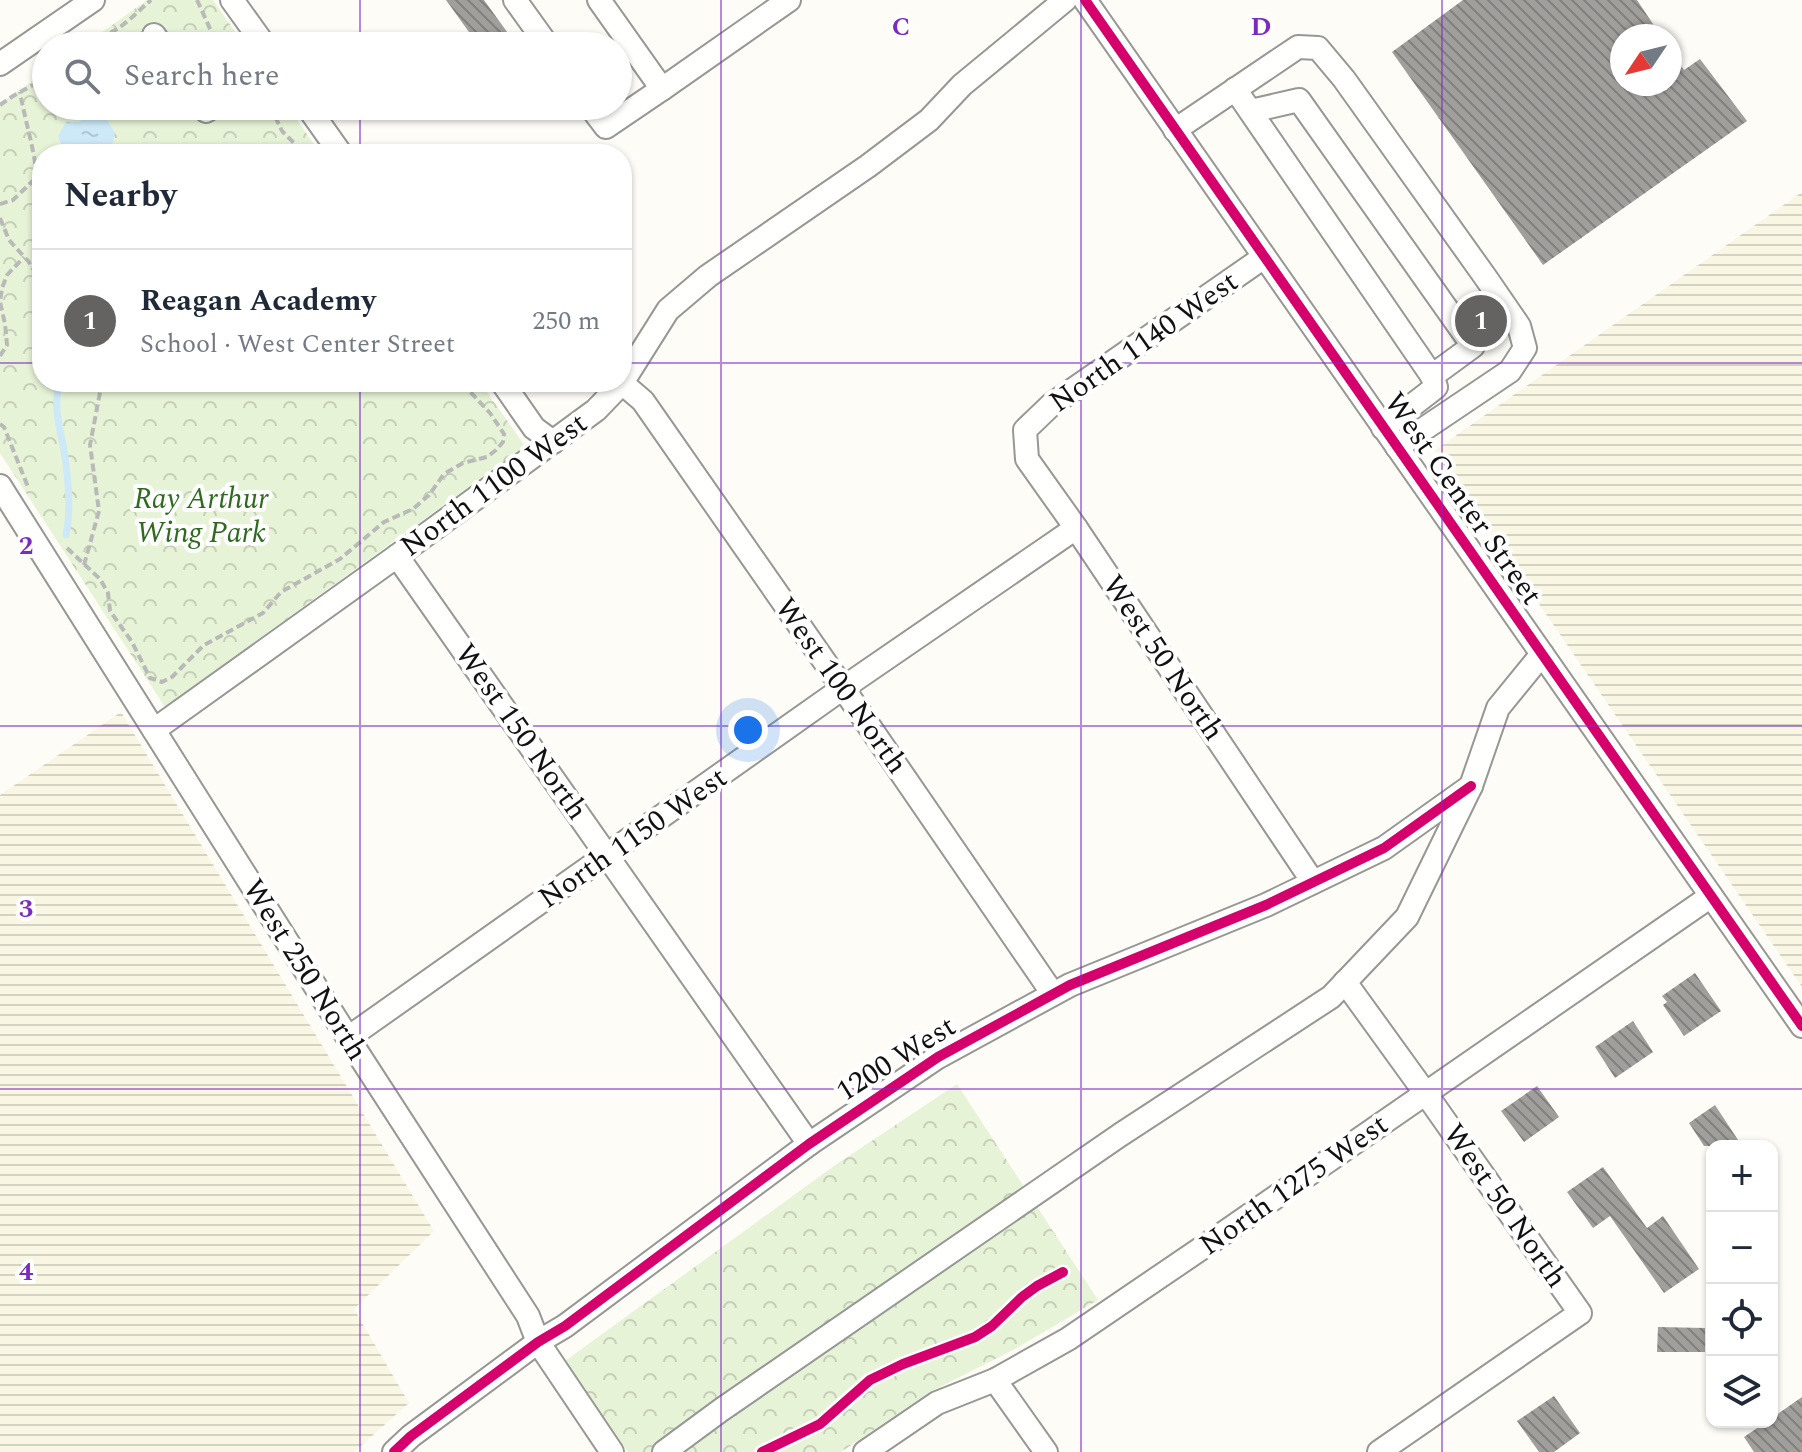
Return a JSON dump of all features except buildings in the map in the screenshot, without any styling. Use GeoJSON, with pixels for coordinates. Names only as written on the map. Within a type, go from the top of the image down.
{"type":"FeatureCollection","features":[{"type":"Feature","properties":{"kind":"street"},"geometry":{"type":"LineString","coordinates":[[46,32],[93,0]]}},
{"type":"Feature","properties":{"kind":"street"},"geometry":{"type":"LineString","coordinates":[[232,0],[255,32]]}},
{"type":"Feature","properties":{"kind":"street"},"geometry":{"type":"LineString","coordinates":[[515,0],[538,32]]}},
{"type":"Feature","properties":{"kind":"street"},"geometry":{"type":"LineString","coordinates":[[599,0],[622,32]]}},
{"type":"Feature","properties":{"kind":"street"},"geometry":{"type":"LineString","coordinates":[[632,109],[789,0]]}},
{"type":"Feature","properties":{"kind":"street","name":"North 1100 West"},"geometry":{"type":"LineString","coordinates":[[632,367],[668,310],[678,301],[708,276],[868,166],[929,120],[962,85],[1065,0]]}},
{"type":"Feature","properties":{"kind":"street","name":"West Center Street"},"geometry":{"type":"LineString","coordinates":[[1085,0],[1802,1026]]}},
{"type":"Feature","properties":{"kind":"street"},"geometry":{"type":"LineString","coordinates":[[0,64],[32,42]]}},
{"type":"Feature","properties":{"kind":"street"},"geometry":{"type":"LineString","coordinates":[[632,47],[662,89]]}},
{"type":"Feature","properties":{"kind":"street"},"geometry":{"type":"LineString","coordinates":[[1175,130],[1298,47],[1318,48],[1344,79],[1486,278],[1519,326],[1525,348],[1510,371],[1397,447]]}},
{"type":"Feature","properties":{"kind":"street"},"geometry":{"type":"LineString","coordinates":[[1235,89],[1432,376],[1436,387],[1383,428]]}},
{"type":"Feature","properties":{"kind":"street"},"geometry":{"type":"LineString","coordinates":[[1251,111],[1299,100],[1473,346],[1432,376]]}},
{"type":"Feature","properties":{"kind":"street"},"geometry":{"type":"LineString","coordinates":[[317,120],[334,144]]}},
{"type":"Feature","properties":{"kind":"street"},"geometry":{"type":"LineString","coordinates":[[601,120],[606,127],[616,120]]}},
{"type":"Feature","properties":{"kind":"street","name":"North 1140 West"},"geometry":{"type":"LineString","coordinates":[[1025,430],[1051,405],[1264,257]]}},
{"type":"Feature","properties":{"kind":"street"},"geometry":{"type":"LineString","coordinates":[[509,392],[534,428],[553,442]]}},
{"type":"Feature","properties":{"kind":"street","name":"North 1100 West"},"geometry":{"type":"LineString","coordinates":[[154,730],[553,442],[596,410],[613,392]]}},
{"type":"Feature","properties":{"kind":"street","name":"West 100 North"},"geometry":{"type":"LineString","coordinates":[[632,392],[643,401],[1053,994]]}},
{"type":"Feature","properties":{"kind":"street","name":"West 50 North"},"geometry":{"type":"LineString","coordinates":[[1025,430],[1027,459],[1313,882]]}},
{"type":"Feature","properties":{"kind":"street","name":"West 250 North"},"geometry":{"type":"LineString","coordinates":[[0,486],[348,1038],[528,1316],[538,1342],[612,1452]]}},
{"type":"Feature","properties":{"kind":"street","name":"North 1150 West"},"geometry":{"type":"LineString","coordinates":[[348,1038],[843,688],[1076,528]]}},
{"type":"Feature","properties":{"kind":"street","name":"West 150 North"},"geometry":{"type":"LineString","coordinates":[[397,556],[809,1144]]}},
{"type":"Feature","properties":{"kind":"street"},"geometry":{"type":"LineString","coordinates":[[664,1452],[1120,1135],[1331,997],[1407,917],[1471,786],[1498,708],[1542,654]]}},
{"type":"Feature","properties":{"kind":"street","name":"1200 West"},"geometry":{"type":"LineString","coordinates":[[394,1452],[411,1436],[538,1342],[565,1326],[809,1144],[938,1057],[1070,985],[1266,905],[1384,848],[1471,786]]}},
{"type":"Feature","properties":{"kind":"street","name":"North 1275 West"},"geometry":{"type":"LineString","coordinates":[[865,1452],[937,1403],[995,1380],[1068,1339],[1711,896]]}},
{"type":"Feature","properties":{"kind":"street","name":"West 50 North"},"geometry":{"type":"LineString","coordinates":[[1345,982],[1580,1313],[1379,1452]]}},
{"type":"Feature","properties":{"kind":"street"},"geometry":{"type":"LineString","coordinates":[[995,1380],[1046,1452]]}},
{"type":"Feature","properties":{"kind":"path"},"geometry":{"type":"LineString","coordinates":[[112,32],[122,27],[151,0]]}},
{"type":"Feature","properties":{"kind":"path"},"geometry":{"type":"LineString","coordinates":[[197,0],[212,32]]}},
{"type":"Feature","properties":{"kind":"path"},"geometry":{"type":"LineString","coordinates":[[0,105],[32,86]]}},
{"type":"Feature","properties":{"kind":"path"},"geometry":{"type":"LineString","coordinates":[[20,92],[32,144]]}},
{"type":"Feature","properties":{"kind":"path"},"geometry":{"type":"LineString","coordinates":[[277,120],[282,131],[295,144]]}},
{"type":"Feature","properties":{"kind":"path"},"geometry":{"type":"LineString","coordinates":[[0,204],[13,200],[32,182]]}},
{"type":"Feature","properties":{"kind":"path"},"geometry":{"type":"LineString","coordinates":[[0,218],[9,240],[32,268]]}},
{"type":"Feature","properties":{"kind":"path"},"geometry":{"type":"LineString","coordinates":[[0,356],[7,345],[0,302],[2,288],[7,275],[24,257]]}},
{"type":"Feature","properties":{"kind":"path"},"geometry":{"type":"LineString","coordinates":[[84,565],[99,511],[90,445],[100,392]]}},
{"type":"Feature","properties":{"kind":"path"},"geometry":{"type":"LineString","coordinates":[[68,548],[100,579],[108,593],[110,611],[132,642],[150,678],[162,682],[172,677],[204,645],[263,613],[281,592],[340,559],[384,522],[413,509],[429,495],[444,474],[463,463],[487,457],[496,450],[503,442],[504,434],[470,392]]}},
{"type":"Feature","properties":{"kind":"path"},"geometry":{"type":"LineString","coordinates":[[0,424],[4,427],[30,490]]}},
{"type":"Feature","properties":{"kind":"shaded area"},"geometry":{"type":"Polygon","coordinates":[[[1802,192],[1802,987],[1434,451],[1802,192]]]}},
{"type":"Feature","properties":{"kind":"shaded area"},"geometry":{"type":"Polygon","coordinates":[[[121,712],[434,1231],[354,1309],[409,1403],[354,1452],[0,1452],[0,795],[121,712]]]}},
{"type":"Feature","properties":{"kind":"green space"},"geometry":{"type":"Polygon","coordinates":[[[147,0],[213,0],[235,32],[102,32],[147,0]]]}},
{"type":"Feature","properties":{"kind":"green space","name":"Ray Arthur Wing Park"},"geometry":{"type":"Polygon","coordinates":[[[32,81],[32,120],[297,120],[314,144],[32,144],[32,392],[487,392],[525,446],[165,707],[0,453],[0,103],[32,81]]]}},
{"type":"Feature","properties":{"kind":"green space"},"geometry":{"type":"Polygon","coordinates":[[[957,1084],[1098,1300],[1015,1349],[928,1393],[841,1452],[628,1452],[565,1361],[834,1166],[957,1084]]]}},
{"type":"Feature","properties":{"kind":"water"},"geometry":{"type":"Polygon","coordinates":[[[107,120],[115,133],[112,144],[61,144],[58,136],[66,122],[107,120]]]}},
{"type":"Feature","properties":{"kind":"waterway"},"geometry":{"type":"LineString","coordinates":[[58,392],[57,414],[69,490],[66,535]]}},
{"type":"Feature","properties":{"kind":"cycle path"},"geometry":{"type":"LineString","coordinates":[[1085,0],[1802,1026]]}},
{"type":"Feature","properties":{"kind":"cycle path"},"geometry":{"type":"LineString","coordinates":[[394,1452],[411,1436],[538,1342],[565,1326],[809,1144],[938,1057],[1070,985],[1266,905],[1384,848],[1471,786]]}},
{"type":"Feature","properties":{"kind":"cycle path"},"geometry":{"type":"LineString","coordinates":[[762,1452],[820,1424],[870,1380],[975,1337],[992,1326],[1022,1297],[1063,1272]]}},
{"type":"Feature","properties":{"kind":"place","name":"Reagan Academy"},"geometry":{"type":"Point","coordinates":[1481,321]}}]}
